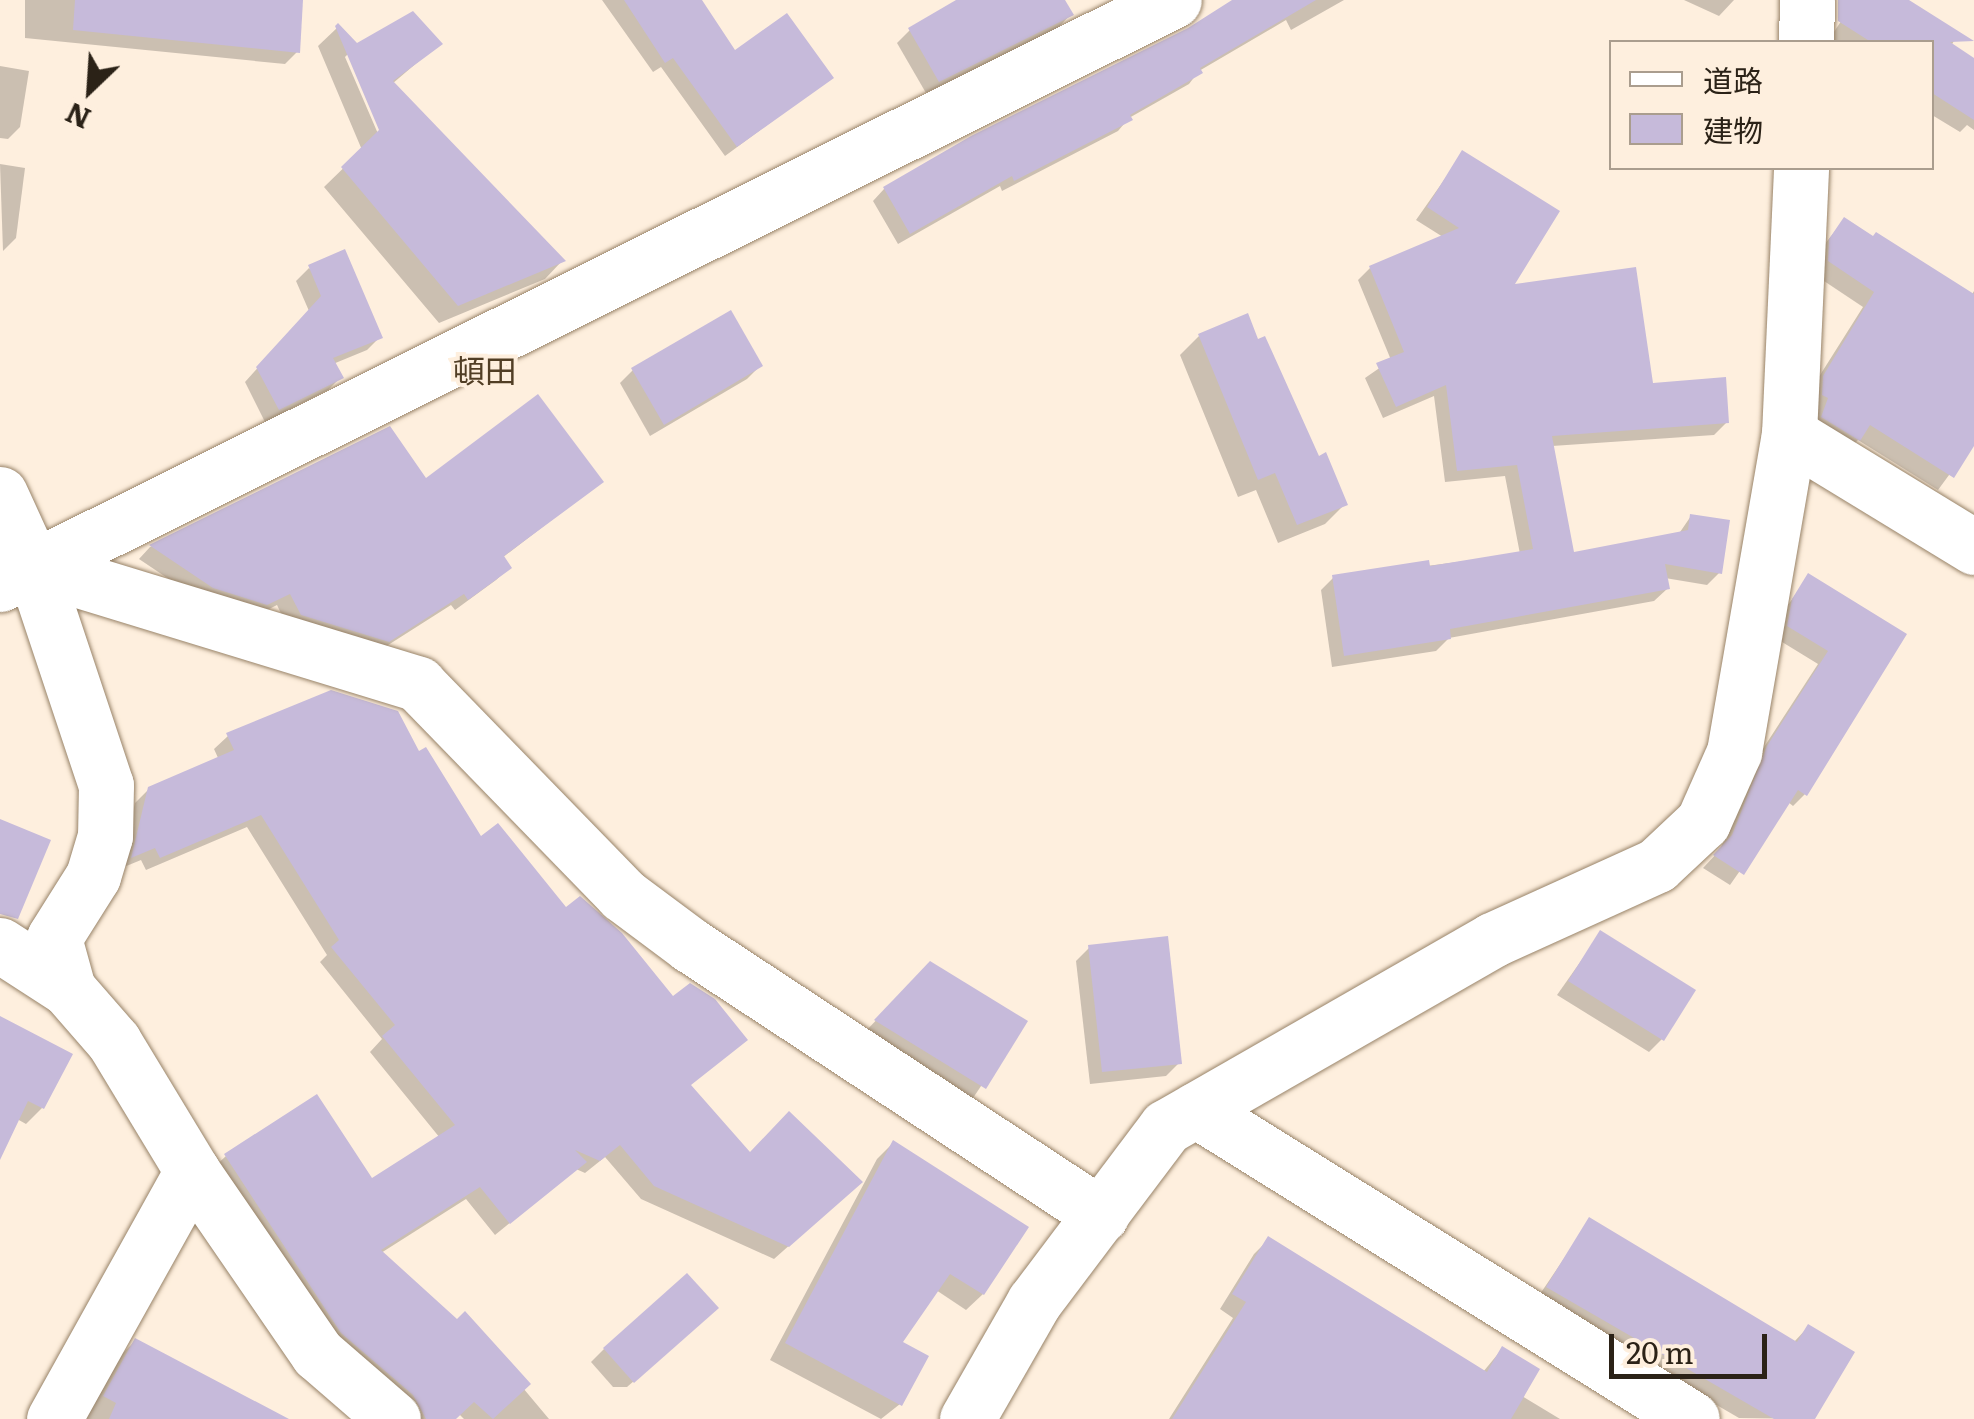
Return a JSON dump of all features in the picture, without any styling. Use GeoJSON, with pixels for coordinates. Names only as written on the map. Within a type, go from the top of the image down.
{"type":"FeatureCollection","features":[{"type":"Feature","properties":{"kind":"street"},"geometry":{"type":"LineString","coordinates":[[16,575],[1174,0]]}},
{"type":"Feature","properties":{"kind":"street"},"geometry":{"type":"LineString","coordinates":[[1806,40],[1808,0]]}},
{"type":"Feature","properties":{"kind":"street"},"geometry":{"type":"LineString","coordinates":[[967,1419],[1034,1302],[1166,1126],[1492,940],[1657,865],[1704,822],[1734,752],[1790,434],[1800,170]]}},
{"type":"Feature","properties":{"kind":"street"},"geometry":{"type":"LineString","coordinates":[[1790,434],[1974,547]]}},
{"type":"Feature","properties":{"kind":"street"},"geometry":{"type":"LineString","coordinates":[[0,494],[16,575],[106,785],[105,836],[93,876],[54,938],[68,989]]}},
{"type":"Feature","properties":{"kind":"street"},"geometry":{"type":"LineString","coordinates":[[16,575],[418,684],[623,895],[690,945],[1102,1215]]}},
{"type":"Feature","properties":{"kind":"street"},"geometry":{"type":"LineString","coordinates":[[0,945],[68,989],[114,1042],[192,1171],[318,1354],[369,1411]]}},
{"type":"Feature","properties":{"kind":"street"},"geometry":{"type":"LineString","coordinates":[[1196,1110],[1692,1419]]}},
{"type":"Feature","properties":{"kind":"street"},"geometry":{"type":"LineString","coordinates":[[64,1415],[192,1171]]}},
{"type":"Feature","properties":{"kind":"building"},"geometry":{"type":"Polygon","coordinates":[[[75,0],[303,0],[300,53],[73,30],[75,0]]]}},
{"type":"Feature","properties":{"kind":"building"},"geometry":{"type":"Polygon","coordinates":[[[624,0],[702,0],[735,50],[787,13],[834,78],[737,147],[673,58],[665,63],[624,0]]]}},
{"type":"Feature","properties":{"kind":"building"},"geometry":{"type":"Polygon","coordinates":[[[956,0],[1065,0],[1074,15],[939,82],[908,28],[956,0]]]}},
{"type":"Feature","properties":{"kind":"building"},"geometry":{"type":"Polygon","coordinates":[[[1232,0],[1316,0],[1200,68],[1203,73],[1130,115],[1133,120],[1014,181],[1012,176],[910,234],[883,187],[971,136],[1188,28],[1232,0]]]}},
{"type":"Feature","properties":{"kind":"building"},"geometry":{"type":"Polygon","coordinates":[[[1838,0],[1909,0],[1974,41],[1950,42],[1974,58],[1974,120],[1934,94],[1934,40],[1868,40],[1838,21],[1838,0]]]}},
{"type":"Feature","properties":{"kind":"building"},"geometry":{"type":"Polygon","coordinates":[[[413,11],[443,44],[393,81],[566,261],[458,306],[341,167],[379,130],[335,26],[338,23],[357,43],[413,11]]]}},
{"type":"Feature","properties":{"kind":"building"},"geometry":{"type":"Polygon","coordinates":[[[1462,150],[1560,211],[1515,284],[1636,267],[1653,383],[1726,377],[1729,423],[1552,436],[1574,552],[1688,530],[1690,514],[1730,520],[1722,574],[1665,564],[1670,589],[1450,629],[1451,639],[1344,656],[1332,575],[1429,560],[1430,566],[1533,549],[1517,465],[1457,471],[1446,385],[1396,407],[1376,363],[1404,352],[1369,266],[1459,228],[1427,207],[1462,150]]]}},
{"type":"Feature","properties":{"kind":"building"},"geometry":{"type":"Polygon","coordinates":[[[1844,217],[1873,236],[1876,232],[1974,294],[1974,446],[1954,478],[1870,425],[1860,441],[1821,417],[1828,398],[1822,395],[1823,376],[1874,292],[1828,261],[1829,239],[1844,217]]]}},
{"type":"Feature","properties":{"kind":"building"},"geometry":{"type":"Polygon","coordinates":[[[345,249],[383,338],[333,358],[344,378],[279,410],[256,367],[321,296],[308,265],[345,249]]]}},
{"type":"Feature","properties":{"kind":"building"},"geometry":{"type":"Polygon","coordinates":[[[731,310],[763,366],[664,425],[631,368],[731,310]]]}},
{"type":"Feature","properties":{"kind":"building"},"geometry":{"type":"Polygon","coordinates":[[[1248,313],[1258,339],[1265,336],[1319,456],[1326,452],[1348,505],[1297,525],[1275,473],[1258,480],[1198,334],[1248,313]]]}},
{"type":"Feature","properties":{"kind":"building"},"geometry":{"type":"Polygon","coordinates":[[[538,394],[604,482],[504,556],[512,568],[468,600],[464,594],[389,642],[301,615],[290,594],[267,605],[213,588],[149,545],[390,426],[426,478],[538,394]]]}},
{"type":"Feature","properties":{"kind":"building"},"geometry":{"type":"Polygon","coordinates":[[[1808,573],[1907,634],[1807,796],[1798,790],[1744,875],[1713,855],[1732,835],[1767,746],[1828,651],[1787,626],[1792,599],[1808,573]]]}},
{"type":"Feature","properties":{"kind":"building"},"geometry":{"type":"Polygon","coordinates":[[[331,690],[398,711],[419,751],[426,747],[481,836],[498,823],[566,907],[580,896],[622,933],[673,996],[690,983],[715,999],[748,1040],[691,1085],[750,1152],[789,1111],[863,1182],[789,1247],[654,1186],[620,1145],[600,1161],[575,1150],[587,1162],[510,1224],[480,1187],[381,1250],[457,1319],[465,1311],[531,1384],[493,1419],[474,1402],[456,1419],[426,1419],[413,1395],[341,1333],[224,1154],[317,1094],[372,1178],[455,1125],[382,1036],[395,1025],[331,947],[339,940],[261,815],[160,858],[155,848],[131,858],[148,787],[234,750],[226,733],[331,690]]]}},
{"type":"Feature","properties":{"kind":"building"},"geometry":{"type":"Polygon","coordinates":[[[0,819],[51,840],[18,919],[0,914],[0,819]]]}},
{"type":"Feature","properties":{"kind":"building"},"geometry":{"type":"Polygon","coordinates":[[[1600,930],[1696,990],[1664,1041],[1568,981],[1600,930]]]}},
{"type":"Feature","properties":{"kind":"building"},"geometry":{"type":"Polygon","coordinates":[[[1168,936],[1182,1064],[1102,1072],[1088,945],[1168,936]]]}},
{"type":"Feature","properties":{"kind":"building"},"geometry":{"type":"Polygon","coordinates":[[[930,961],[1028,1021],[986,1089],[874,1020],[930,961]]]}},
{"type":"Feature","properties":{"kind":"building"},"geometry":{"type":"Polygon","coordinates":[[[0,1016],[73,1054],[44,1109],[28,1101],[0,1160],[0,1016]]]}},
{"type":"Feature","properties":{"kind":"building"},"geometry":{"type":"Polygon","coordinates":[[[893,1140],[1029,1227],[984,1295],[950,1274],[903,1342],[929,1356],[902,1406],[785,1343],[893,1140]]]}},
{"type":"Feature","properties":{"kind":"building"},"geometry":{"type":"Polygon","coordinates":[[[1589,1217],[1797,1342],[1808,1324],[1855,1352],[1815,1419],[1774,1419],[1546,1287],[1589,1217]]]}},
{"type":"Feature","properties":{"kind":"building"},"geometry":{"type":"Polygon","coordinates":[[[1268,1236],[1487,1372],[1502,1346],[1540,1369],[1511,1419],[1172,1419],[1246,1302],[1232,1294],[1268,1236]]]}},
{"type":"Feature","properties":{"kind":"building"},"geometry":{"type":"Polygon","coordinates":[[[687,1273],[719,1308],[634,1383],[603,1348],[687,1273]]]}},
{"type":"Feature","properties":{"kind":"building"},"geometry":{"type":"Polygon","coordinates":[[[135,1338],[289,1419],[109,1419],[116,1403],[103,1396],[135,1338]]]}},
{"type":"Feature","properties":{"kind":"district","name":"頓田"},"geometry":{"type":"Point","coordinates":[485,369]}}]}
